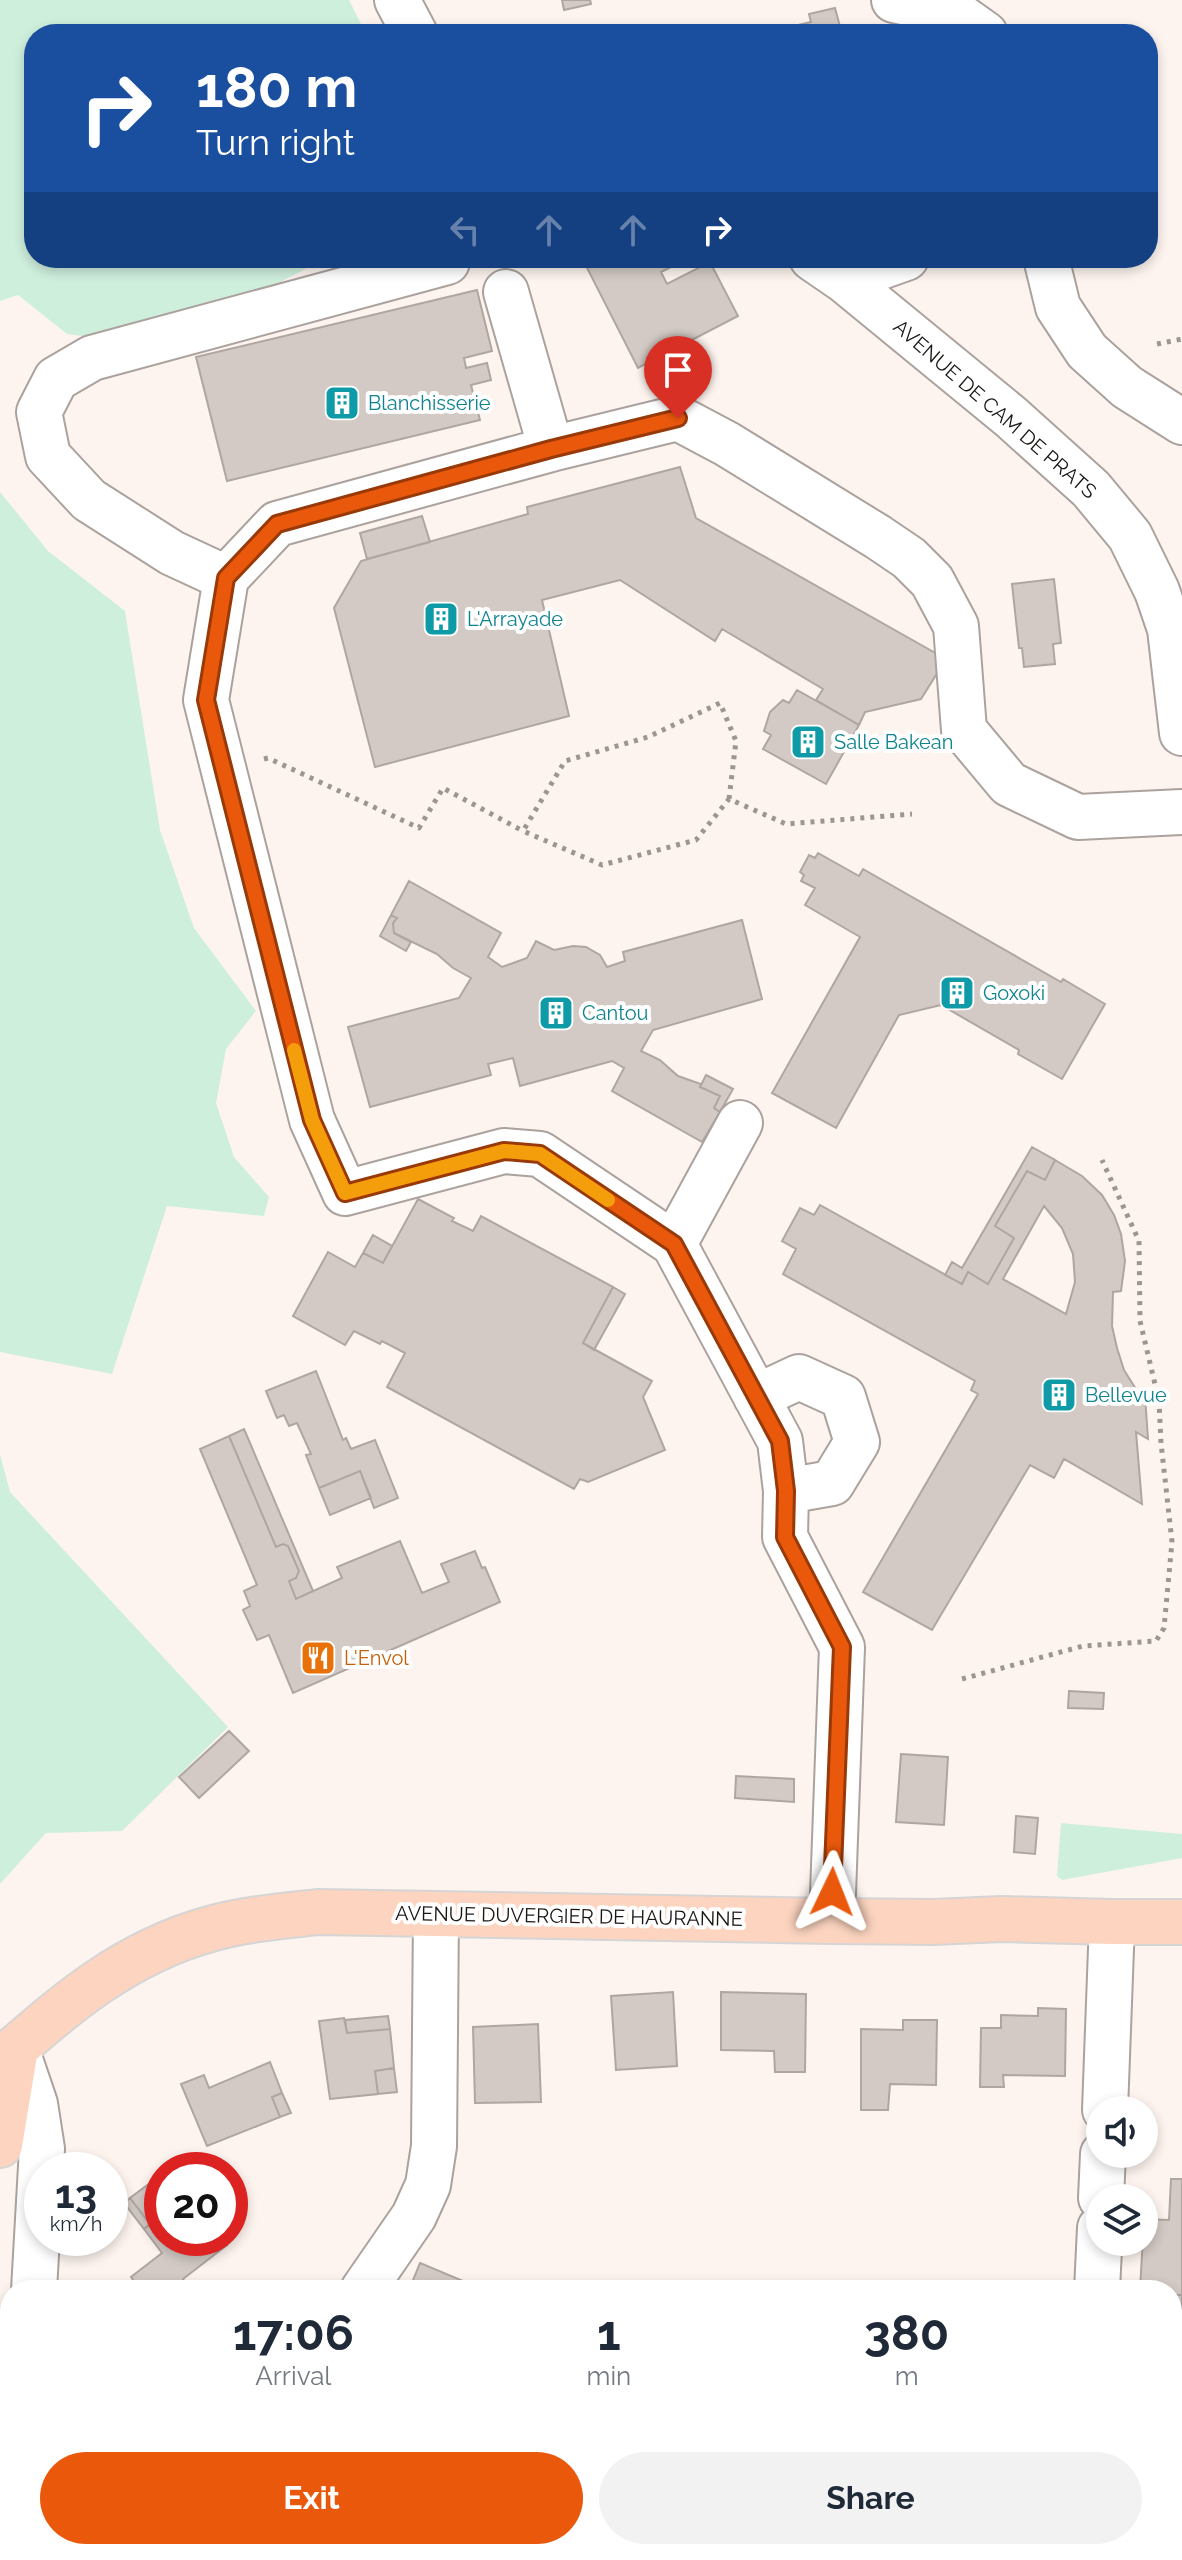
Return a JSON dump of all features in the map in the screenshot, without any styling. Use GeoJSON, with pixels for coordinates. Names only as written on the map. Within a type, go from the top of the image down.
{"type":"FeatureCollection","features":[{"type":"Feature","properties":{"kind":"main road","name":"AVENUE DUVERGIER DE HAURANNE"},"geometry":{"type":"LineString","coordinates":[[8,2055],[67,2003],[104,1976],[166,1944],[208,1929],[250,1920],[318,1912],[832,1921],[1002,1919],[1182,1922]]}},
{"type":"Feature","properties":{"kind":"main road"},"geometry":{"type":"LineString","coordinates":[[0,2145],[8,2055]]}},
{"type":"Feature","properties":{"kind":"street"},"geometry":{"type":"LineString","coordinates":[[397,0],[410,24]]}},
{"type":"Feature","properties":{"kind":"street"},"geometry":{"type":"LineString","coordinates":[[894,0],[957,14],[971,24]]}},
{"type":"Feature","properties":{"kind":"street"},"geometry":{"type":"LineString","coordinates":[[226,578],[172,553],[89,500],[48,456],[39,412],[56,379],[92,358],[425,268]]}},
{"type":"Feature","properties":{"kind":"street"},"geometry":{"type":"LineString","coordinates":[[1048,268],[1058,307],[1087,351],[1127,387],[1182,422]]}},
{"type":"Feature","properties":{"kind":"street","name":"AVENUE DE CAM DE PRATS"},"geometry":{"type":"LineString","coordinates":[[828,269],[1011,417],[1091,489],[1130,536],[1157,591],[1170,629],[1182,733]]}},
{"type":"Feature","properties":{"kind":"street"},"geometry":{"type":"LineString","coordinates":[[506,292],[551,449]]}},
{"type":"Feature","properties":{"kind":"street"},"geometry":{"type":"LineString","coordinates":[[832,1921],[842,1647],[785,1537],[786,1491],[780,1441],[674,1244],[540,1154],[504,1151],[345,1193],[312,1120],[206,700],[226,578],[277,524],[551,449],[678,418],[727,444],[878,537],[909,558],[932,581],[956,626],[964,730],[1009,784],[1078,817],[1182,812]]}},
{"type":"Feature","properties":{"kind":"street"},"geometry":{"type":"LineString","coordinates":[[674,1244],[740,1123]]}},
{"type":"Feature","properties":{"kind":"street"},"geometry":{"type":"LineString","coordinates":[[756,1397],[799,1377],[843,1397],[857,1442],[832,1483],[786,1491]]}},
{"type":"Feature","properties":{"kind":"street"},"geometry":{"type":"LineString","coordinates":[[370,2280],[414,2216],[428,2185],[434,2146],[436,1914]]}},
{"type":"Feature","properties":{"kind":"street"},"geometry":{"type":"LineString","coordinates":[[1106,2096],[1112,1922]]}},
{"type":"Feature","properties":{"kind":"street"},"geometry":{"type":"LineString","coordinates":[[8,2055],[35,2104],[42,2149],[35,2280]]}},
{"type":"Feature","properties":{"kind":"street"},"geometry":{"type":"LineString","coordinates":[[1097,2280],[1099,2256]]}},
{"type":"Feature","properties":{"kind":"path"},"geometry":{"type":"LineString","coordinates":[[1157,344],[1182,339]]}},
{"type":"Feature","properties":{"kind":"path"},"geometry":{"type":"LineString","coordinates":[[222,770],[268,758],[419,828],[443,788],[523,831],[602,865],[696,840],[729,799],[736,741],[720,703],[648,737],[565,761],[523,831]]}},
{"type":"Feature","properties":{"kind":"path"},"geometry":{"type":"LineString","coordinates":[[729,799],[786,824],[912,814]]}},
{"type":"Feature","properties":{"kind":"path"},"geometry":{"type":"LineString","coordinates":[[962,1679],[1083,1646],[1156,1641],[1164,1628],[1172,1542],[1159,1401],[1140,1321],[1139,1241],[1102,1160]]}},
{"type":"Feature","properties":{"kind":"green space"},"geometry":{"type":"Polygon","coordinates":[[[0,0],[349,0],[361,24],[24,24],[24,268],[307,268],[258,294],[106,339],[67,334],[18,295],[0,301],[0,0]]]}},
{"type":"Feature","properties":{"kind":"green space"},"geometry":{"type":"Polygon","coordinates":[[[0,492],[48,551],[125,611],[160,830],[194,928],[256,1011],[226,1049],[216,1103],[234,1157],[269,1197],[264,1216],[167,1206],[112,1374],[0,1352],[0,492]]]}},
{"type":"Feature","properties":{"kind":"green space"},"geometry":{"type":"Polygon","coordinates":[[[0,1454],[10,1492],[228,1727],[122,1831],[46,1833],[0,1884],[0,1454]]]}},
{"type":"Feature","properties":{"kind":"green space"},"geometry":{"type":"Polygon","coordinates":[[[1061,1823],[1182,1834],[1182,1858],[1062,1880],[1057,1876],[1061,1823]]]}},
{"type":"Feature","properties":{"kind":"building"},"geometry":{"type":"Polygon","coordinates":[[[562,0],[590,0],[591,4],[564,10],[562,0]]]}},
{"type":"Feature","properties":{"kind":"building"},"geometry":{"type":"Polygon","coordinates":[[[835,8],[839,24],[802,24],[811,22],[809,14],[835,8]]]}},
{"type":"Feature","properties":{"kind":"building"},"geometry":{"type":"Polygon","coordinates":[[[587,268],[669,268],[661,272],[667,284],[698,268],[713,268],[738,316],[638,368],[587,268]]]}},
{"type":"Feature","properties":{"kind":"building","name":"Blanchisserie"},"geometry":{"type":"Polygon","coordinates":[[[477,290],[492,351],[464,358],[466,368],[487,363],[491,380],[471,385],[480,420],[227,481],[196,357],[477,290]]]}},
{"type":"Feature","properties":{"kind":"building","name":"L'Arrayade"},"geometry":{"type":"Polygon","coordinates":[[[680,467],[696,518],[946,659],[921,699],[865,712],[859,725],[816,700],[823,689],[722,629],[715,641],[620,580],[542,600],[569,716],[375,767],[334,608],[361,561],[528,514],[527,507],[680,467]]]}},
{"type":"Feature","properties":{"kind":"building"},"geometry":{"type":"Polygon","coordinates":[[[422,516],[430,542],[367,559],[360,533],[422,516]]]}},
{"type":"Feature","properties":{"kind":"building"},"geometry":{"type":"Polygon","coordinates":[[[1054,579],[1061,643],[1053,644],[1055,664],[1024,667],[1012,584],[1054,579]]]}},
{"type":"Feature","properties":{"kind":"building","name":"Salle Bakean"},"geometry":{"type":"Polygon","coordinates":[[[797,690],[859,725],[826,784],[763,749],[771,735],[764,731],[770,712],[783,700],[789,703],[797,690]]]}},
{"type":"Feature","properties":{"kind":"building","name":"Goxoki"},"geometry":{"type":"Polygon","coordinates":[[[818,853],[859,876],[863,869],[1105,1004],[1062,1079],[941,1005],[899,1015],[836,1128],[772,1093],[860,937],[805,905],[815,888],[801,881],[804,875],[800,872],[809,855],[815,858],[818,853]]]}},
{"type":"Feature","properties":{"kind":"building","name":"Cantou"},"geometry":{"type":"Polygon","coordinates":[[[409,881],[501,933],[488,957],[502,967],[527,958],[536,941],[554,950],[586,947],[600,955],[607,967],[625,961],[623,952],[742,920],[762,999],[653,1030],[641,1051],[660,1060],[678,1076],[701,1084],[700,1087],[720,1096],[714,1108],[720,1112],[702,1142],[612,1091],[624,1068],[612,1061],[520,1086],[513,1058],[488,1064],[491,1075],[370,1107],[348,1027],[459,998],[471,978],[437,954],[394,933],[393,923],[397,918],[391,915],[409,881]]]}},
{"type":"Feature","properties":{"kind":"building"},"geometry":{"type":"Polygon","coordinates":[[[391,915],[397,918],[393,923],[394,933],[411,942],[406,951],[380,936],[391,915]]]}},
{"type":"Feature","properties":{"kind":"building"},"geometry":{"type":"Polygon","coordinates":[[[706,1075],[733,1089],[720,1112],[714,1108],[720,1096],[700,1087],[706,1075]]]}},
{"type":"Feature","properties":{"kind":"building"},"geometry":{"type":"Polygon","coordinates":[[[1032,1147],[1055,1160],[1045,1180],[1027,1171],[995,1226],[1014,1238],[988,1284],[968,1272],[962,1284],[945,1275],[952,1262],[962,1268],[1032,1147]]]}},
{"type":"Feature","properties":{"kind":"building","name":"Bellevue"},"geometry":{"type":"Polygon","coordinates":[[[1055,1160],[1082,1176],[1102,1195],[1121,1234],[1125,1261],[1121,1291],[1113,1292],[1112,1326],[1124,1370],[1141,1397],[1145,1396],[1148,1439],[1136,1432],[1142,1504],[1064,1459],[1054,1478],[1030,1465],[932,1630],[863,1592],[978,1394],[971,1390],[975,1381],[783,1274],[796,1249],[782,1241],[800,1208],[814,1215],[820,1205],[962,1284],[968,1272],[988,1284],[1014,1238],[995,1226],[1027,1171],[1045,1180],[1055,1160]],[[1044,1206],[1003,1279],[1066,1314],[1075,1282],[1073,1254],[1062,1228],[1044,1206]]]}},
{"type":"Feature","properties":{"kind":"building"},"geometry":{"type":"Polygon","coordinates":[[[418,1199],[473,1231],[481,1216],[613,1287],[583,1343],[652,1381],[643,1397],[665,1450],[588,1482],[580,1479],[574,1489],[387,1387],[405,1353],[354,1331],[345,1345],[293,1316],[328,1252],[355,1267],[363,1253],[383,1263],[418,1199]]]}},
{"type":"Feature","properties":{"kind":"building"},"geometry":{"type":"Polygon","coordinates":[[[373,1235],[392,1246],[383,1263],[363,1253],[373,1235]]]}},
{"type":"Feature","properties":{"kind":"building"},"geometry":{"type":"Polygon","coordinates":[[[613,1287],[625,1294],[594,1350],[583,1343],[613,1287]]]}},
{"type":"Feature","properties":{"kind":"building"},"geometry":{"type":"Polygon","coordinates":[[[316,1371],[343,1440],[346,1438],[351,1449],[375,1440],[398,1498],[374,1508],[360,1471],[319,1488],[306,1455],[311,1454],[297,1423],[289,1426],[284,1415],[277,1418],[266,1391],[316,1371]]]}},
{"type":"Feature","properties":{"kind":"building"},"geometry":{"type":"Polygon","coordinates":[[[244,1429],[313,1591],[296,1599],[289,1581],[296,1578],[299,1571],[288,1546],[283,1544],[276,1547],[229,1436],[244,1429]]]}},
{"type":"Feature","properties":{"kind":"building"},"geometry":{"type":"Polygon","coordinates":[[[229,1436],[276,1547],[283,1544],[288,1546],[299,1571],[296,1578],[289,1581],[296,1599],[342,1578],[337,1567],[400,1541],[422,1593],[449,1582],[441,1564],[475,1551],[500,1602],[293,1693],[269,1635],[257,1640],[243,1610],[250,1606],[244,1591],[257,1585],[200,1449],[229,1436]]]}},
{"type":"Feature","properties":{"kind":"building"},"geometry":{"type":"Polygon","coordinates":[[[360,1471],[371,1498],[330,1515],[319,1488],[360,1471]]]}},
{"type":"Feature","properties":{"kind":"building"},"geometry":{"type":"Polygon","coordinates":[[[1069,1691],[1104,1693],[1103,1709],[1068,1708],[1069,1691]]]}},
{"type":"Feature","properties":{"kind":"building"},"geometry":{"type":"Polygon","coordinates":[[[229,1731],[249,1751],[199,1798],[179,1777],[229,1731]]]}},
{"type":"Feature","properties":{"kind":"building"},"geometry":{"type":"Polygon","coordinates":[[[901,1754],[948,1757],[944,1825],[896,1822],[901,1754]]]}},
{"type":"Feature","properties":{"kind":"building"},"geometry":{"type":"Polygon","coordinates":[[[736,1776],[794,1779],[794,1802],[735,1798],[736,1776]]]}},
{"type":"Feature","properties":{"kind":"building"},"geometry":{"type":"Polygon","coordinates":[[[1016,1816],[1038,1818],[1035,1854],[1014,1852],[1016,1816]]]}},
{"type":"Feature","properties":{"kind":"building"},"geometry":{"type":"Polygon","coordinates":[[[673,1992],[677,2066],[616,2070],[611,1996],[673,1992]]]}},
{"type":"Feature","properties":{"kind":"building"},"geometry":{"type":"Polygon","coordinates":[[[721,1992],[806,1994],[805,2072],[775,2072],[774,2051],[721,2050],[721,1992]]]}},
{"type":"Feature","properties":{"kind":"building"},"geometry":{"type":"Polygon","coordinates":[[[1038,2008],[1066,2009],[1065,2076],[1003,2075],[1004,2087],[980,2087],[981,2028],[1001,2028],[1001,2015],[1038,2016],[1038,2008]]]}},
{"type":"Feature","properties":{"kind":"building"},"geometry":{"type":"Polygon","coordinates":[[[388,2016],[390,2029],[347,2033],[345,2020],[388,2016]]]}},
{"type":"Feature","properties":{"kind":"building"},"geometry":{"type":"Polygon","coordinates":[[[344,2018],[347,2033],[390,2029],[394,2068],[375,2071],[378,2094],[330,2099],[319,2021],[344,2018]]]}},
{"type":"Feature","properties":{"kind":"building"},"geometry":{"type":"Polygon","coordinates":[[[903,2020],[937,2020],[936,2085],[890,2084],[888,2110],[861,2110],[861,2029],[903,2030],[903,2020]]]}},
{"type":"Feature","properties":{"kind":"building"},"geometry":{"type":"Polygon","coordinates":[[[538,2024],[541,2102],[475,2103],[473,2027],[538,2024]]]}},
{"type":"Feature","properties":{"kind":"building"},"geometry":{"type":"Polygon","coordinates":[[[270,2062],[282,2093],[272,2097],[280,2117],[207,2146],[181,2084],[204,2075],[209,2088],[270,2062]]]}},
{"type":"Feature","properties":{"kind":"building"},"geometry":{"type":"Polygon","coordinates":[[[394,2068],[397,2092],[378,2094],[375,2071],[394,2068]]]}},
{"type":"Feature","properties":{"kind":"building"},"geometry":{"type":"Polygon","coordinates":[[[282,2093],[291,2113],[280,2117],[272,2097],[282,2093]]]}},
{"type":"Feature","properties":{"kind":"building"},"geometry":{"type":"Polygon","coordinates":[[[1171,2179],[1182,2179],[1182,2280],[1141,2280],[1142,2256],[1158,2256],[1158,2220],[1169,2220],[1171,2179]]]}},
{"type":"Feature","properties":{"kind":"building"},"geometry":{"type":"Polygon","coordinates":[[[144,2188],[144,2216],[130,2198],[144,2188]]]}},
{"type":"Feature","properties":{"kind":"building"},"geometry":{"type":"Polygon","coordinates":[[[130,2198],[144,2216],[144,2229],[128,2208],[130,2198]]]}},
{"type":"Feature","properties":{"kind":"building"},"geometry":{"type":"Polygon","coordinates":[[[158,2256],[213,2256],[184,2280],[133,2280],[131,2277],[158,2256]]]}},
{"type":"Feature","properties":{"kind":"building"},"geometry":{"type":"Polygon","coordinates":[[[420,2263],[461,2280],[413,2280],[420,2263]]]}},
{"type":"Feature","properties":{"kind":"slow traffic"},"geometry":{"type":"LineString","coordinates":[[294,1050],[312,1120],[345,1193],[504,1151],[540,1154],[608,1200]]}},
{"type":"Feature","properties":{"kind":"place","name":"Blanchisserie"},"geometry":{"type":"Point","coordinates":[342,403]}},
{"type":"Feature","properties":{"kind":"place","name":"L'Arrayade"},"geometry":{"type":"Point","coordinates":[441,619]}},
{"type":"Feature","properties":{"kind":"place","name":"Salle Bakean"},"geometry":{"type":"Point","coordinates":[808,742]}},
{"type":"Feature","properties":{"kind":"place","name":"Goxoki"},"geometry":{"type":"Point","coordinates":[957,993]}},
{"type":"Feature","properties":{"kind":"place","name":"Cantou"},"geometry":{"type":"Point","coordinates":[556,1013]}},
{"type":"Feature","properties":{"kind":"place","name":"Bellevue"},"geometry":{"type":"Point","coordinates":[1059,1395]}},
{"type":"Feature","properties":{"kind":"place","name":"L'Envol"},"geometry":{"type":"Point","coordinates":[318,1658]}},
{"type":"Feature","properties":{"kind":"route"},"geometry":{"type":"LineString","coordinates":[[678,418],[551,449],[277,524],[226,578],[206,700],[312,1120],[345,1193],[504,1151],[540,1154],[674,1244],[780,1441],[786,1491],[785,1537],[842,1647],[832,1892]]}}]}
